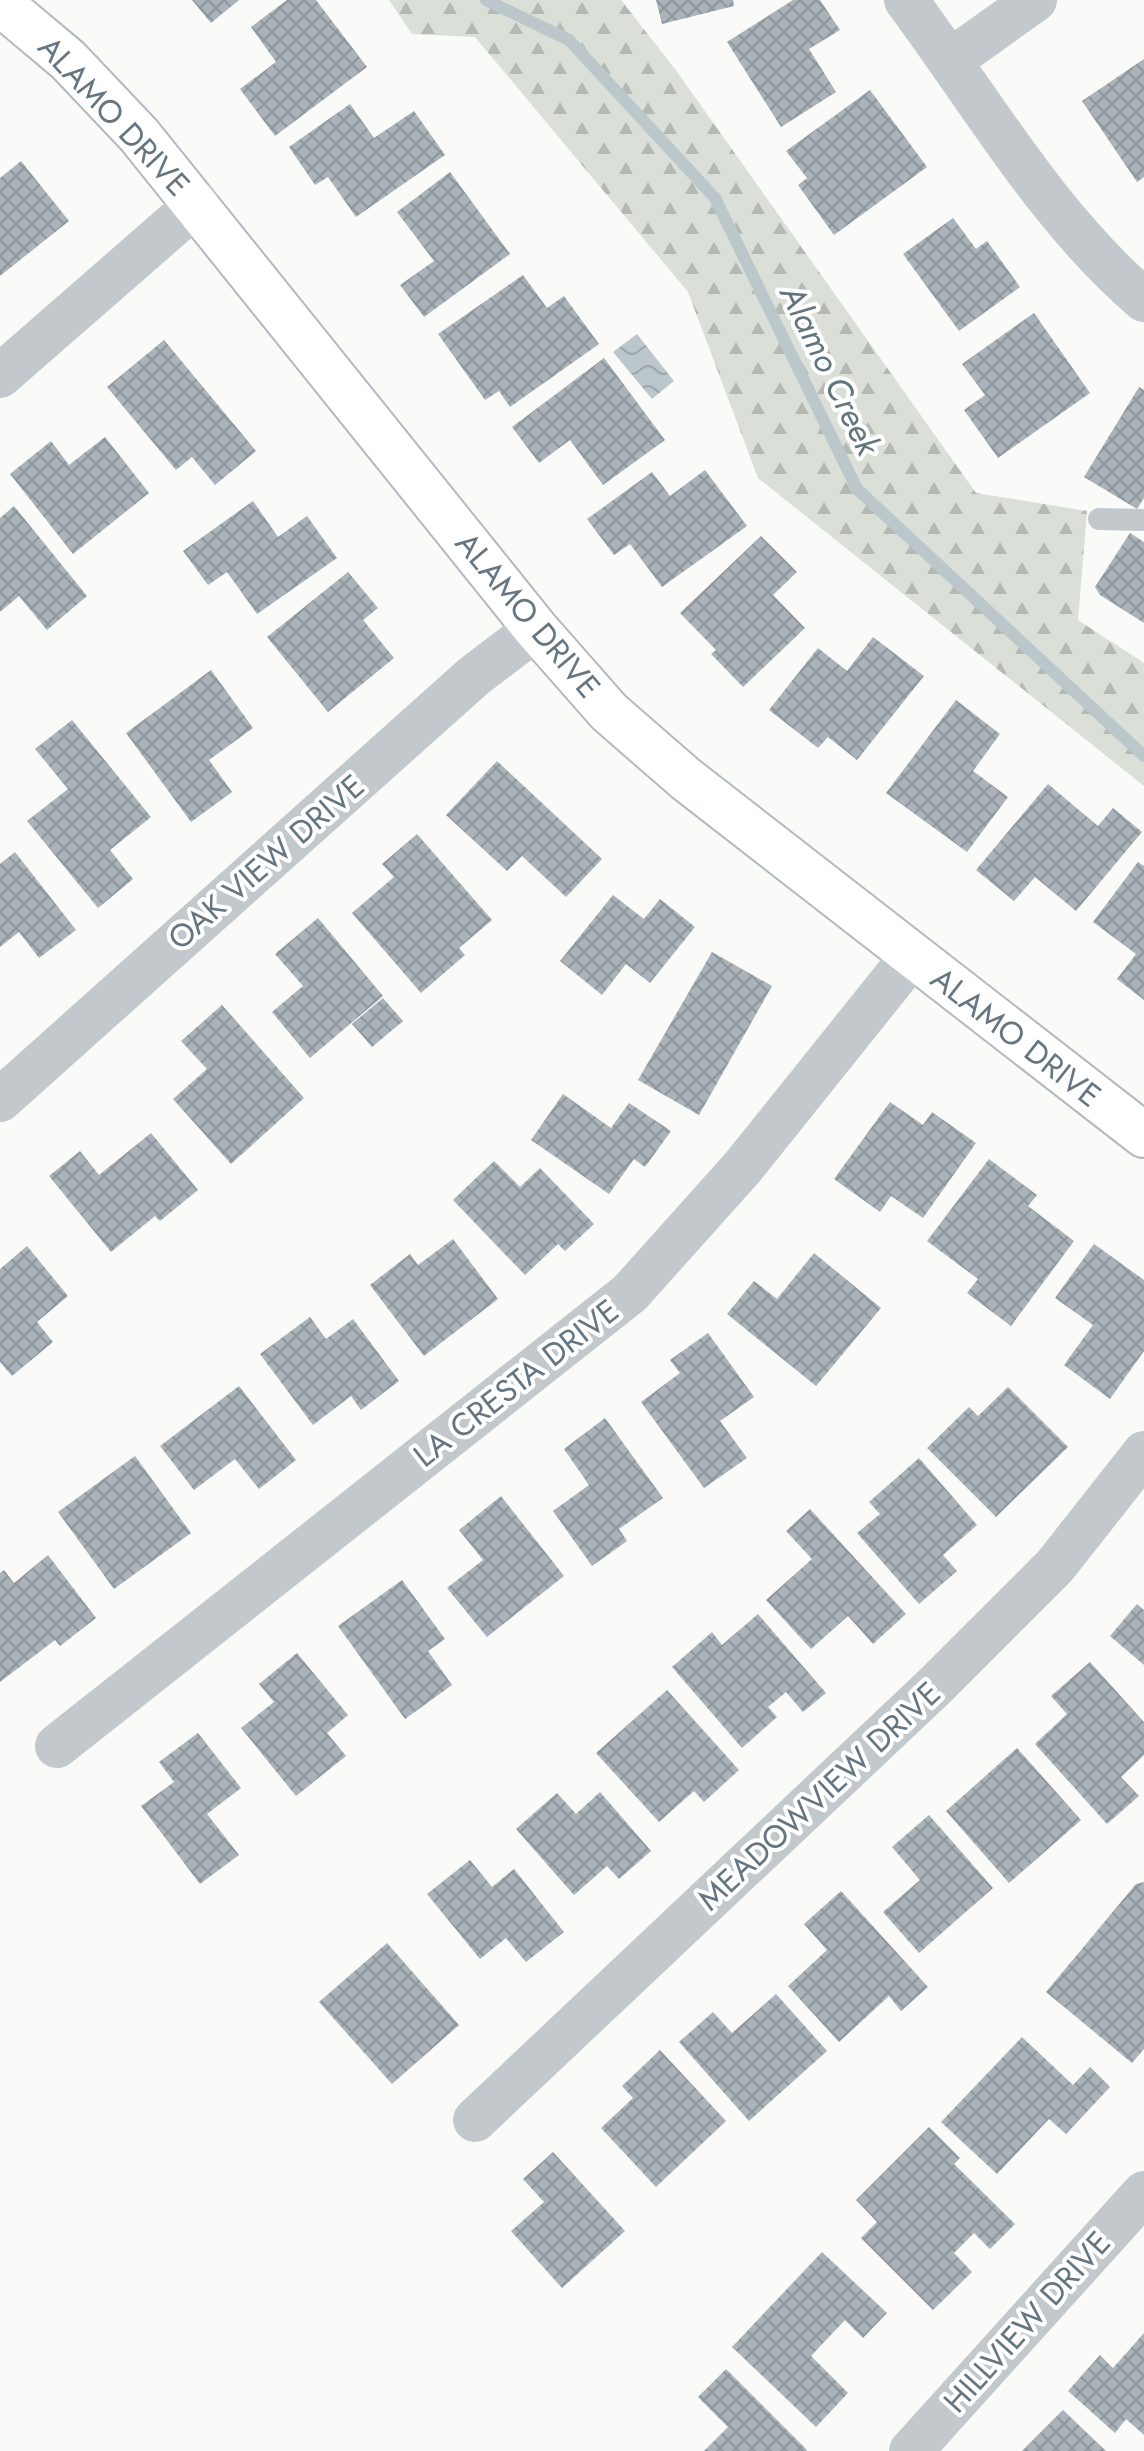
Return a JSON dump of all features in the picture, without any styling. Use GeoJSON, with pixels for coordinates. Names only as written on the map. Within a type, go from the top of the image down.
{"type":"FeatureCollection","features":[{"type":"Feature","properties":{"kind":"main road","name":"ALAMO DRIVE"},"geometry":{"type":"LineString","coordinates":[[0,3],[68,60],[197,204],[536,629],[620,722],[686,779],[1144,1135]]}},
{"type":"Feature","properties":{"kind":"street"},"geometry":{"type":"LineString","coordinates":[[906,0],[1045,194],[1108,269],[1144,300]]}},
{"type":"Feature","properties":{"kind":"street"},"geometry":{"type":"LineString","coordinates":[[951,60],[1035,0]]}},
{"type":"Feature","properties":{"kind":"street"},"geometry":{"type":"LineString","coordinates":[[0,376],[197,204]]}},
{"type":"Feature","properties":{"kind":"street","name":"OAK VIEW DRIVE"},"geometry":{"type":"LineString","coordinates":[[0,1100],[474,676],[536,629]]}},
{"type":"Feature","properties":{"kind":"street","name":"LA CRESTA DRIVE"},"geometry":{"type":"LineString","coordinates":[[57,1746],[630,1293],[742,1168],[912,956]]}},
{"type":"Feature","properties":{"kind":"street","name":"MEADOWVIEW DRIVE"},"geometry":{"type":"LineString","coordinates":[[475,2120],[946,1676],[1055,1566],[1144,1453]]}},
{"type":"Feature","properties":{"kind":"street","name":"HILLVIEW DRIVE"},"geometry":{"type":"LineString","coordinates":[[911,2451],[1144,2193]]}},
{"type":"Feature","properties":{"kind":"lane"},"geometry":{"type":"LineString","coordinates":[[1099,519],[1144,520]]}},
{"type":"Feature","properties":{"kind":"green space"},"geometry":{"type":"Polygon","coordinates":[[[389,0],[621,0],[675,69],[976,493],[1087,511],[1078,620],[1144,663],[1144,786],[758,478],[688,292],[475,37],[412,34],[389,0]]]}},
{"type":"Feature","properties":{"kind":"water"},"geometry":{"type":"Polygon","coordinates":[[[637,334],[674,381],[652,399],[613,352],[637,334]]]}},
{"type":"Feature","properties":{"kind":"building"},"geometry":{"type":"Polygon","coordinates":[[[192,0],[239,0],[211,23],[192,0]]]}},
{"type":"Feature","properties":{"kind":"building"},"geometry":{"type":"Polygon","coordinates":[[[287,0],[316,0],[367,67],[275,136],[240,89],[276,62],[251,27],[287,0]]]}},
{"type":"Feature","properties":{"kind":"building"},"geometry":{"type":"Polygon","coordinates":[[[656,0],[733,0],[734,6],[662,24],[656,0]]]}},
{"type":"Feature","properties":{"kind":"building"},"geometry":{"type":"Polygon","coordinates":[[[793,0],[820,0],[840,30],[809,49],[836,92],[781,127],[727,42],[793,0]]]}},
{"type":"Feature","properties":{"kind":"building"},"geometry":{"type":"Polygon","coordinates":[[[1144,59],[1144,177],[1137,182],[1082,101],[1144,59]]]}},
{"type":"Feature","properties":{"kind":"building"},"geometry":{"type":"Polygon","coordinates":[[[870,90],[927,167],[834,235],[798,185],[807,178],[786,151],[870,90]]]}},
{"type":"Feature","properties":{"kind":"building"},"geometry":{"type":"Polygon","coordinates":[[[350,104],[374,138],[414,111],[445,155],[356,217],[328,177],[315,185],[289,147],[350,104]]]}},
{"type":"Feature","properties":{"kind":"building"},"geometry":{"type":"Polygon","coordinates":[[[21,161],[69,221],[0,276],[0,178],[21,161]]]}},
{"type":"Feature","properties":{"kind":"building"},"geometry":{"type":"Polygon","coordinates":[[[450,172],[510,254],[424,317],[400,285],[434,261],[397,212],[450,172]]]}},
{"type":"Feature","properties":{"kind":"building"},"geometry":{"type":"Polygon","coordinates":[[[953,218],[976,249],[987,241],[1020,287],[959,331],[903,254],[953,218]]]}},
{"type":"Feature","properties":{"kind":"building"},"geometry":{"type":"Polygon","coordinates":[[[523,275],[547,308],[564,296],[599,344],[510,407],[499,391],[485,400],[438,334],[523,275]]]}},
{"type":"Feature","properties":{"kind":"building"},"geometry":{"type":"Polygon","coordinates":[[[1034,313],[1090,393],[998,458],[964,410],[985,395],[962,364],[1034,313]]]}},
{"type":"Feature","properties":{"kind":"building"},"geometry":{"type":"Polygon","coordinates":[[[164,340],[256,451],[215,485],[192,457],[176,470],[107,387],[164,340]]]}},
{"type":"Feature","properties":{"kind":"building"},"geometry":{"type":"Polygon","coordinates":[[[604,358],[665,440],[603,485],[570,440],[539,463],[512,427],[604,358]]]}},
{"type":"Feature","properties":{"kind":"building"},"geometry":{"type":"Polygon","coordinates":[[[1139,387],[1144,390],[1144,498],[1137,509],[1084,477],[1139,387]]]}},
{"type":"Feature","properties":{"kind":"building"},"geometry":{"type":"Polygon","coordinates":[[[105,437],[149,493],[73,554],[10,474],[51,441],[69,465],[105,437]]]}},
{"type":"Feature","properties":{"kind":"building"},"geometry":{"type":"Polygon","coordinates":[[[705,470],[747,526],[662,587],[630,544],[614,555],[587,519],[652,472],[670,496],[705,470]]]}},
{"type":"Feature","properties":{"kind":"building"},"geometry":{"type":"Polygon","coordinates":[[[253,501],[278,537],[307,516],[337,558],[257,614],[227,572],[208,585],[183,551],[253,501]]]}},
{"type":"Feature","properties":{"kind":"building"},"geometry":{"type":"Polygon","coordinates":[[[14,506],[87,596],[47,630],[19,596],[0,612],[0,518],[14,506]]]}},
{"type":"Feature","properties":{"kind":"building"},"geometry":{"type":"Polygon","coordinates":[[[1130,533],[1144,542],[1144,623],[1100,595],[1095,587],[1130,533]]]}},
{"type":"Feature","properties":{"kind":"building"},"geometry":{"type":"Polygon","coordinates":[[[761,536],[797,572],[773,595],[805,628],[743,687],[711,654],[716,650],[680,613],[761,536]]]}},
{"type":"Feature","properties":{"kind":"building"},"geometry":{"type":"Polygon","coordinates":[[[348,572],[378,608],[363,620],[394,658],[328,712],[267,637],[348,572]]]}},
{"type":"Feature","properties":{"kind":"building"},"geometry":{"type":"Polygon","coordinates":[[[873,637],[924,676],[857,760],[828,737],[818,748],[769,710],[818,648],[847,671],[873,637]]]}},
{"type":"Feature","properties":{"kind":"building"},"geometry":{"type":"Polygon","coordinates":[[[211,670],[253,728],[209,760],[232,792],[191,822],[126,733],[211,670]]]}},
{"type":"Feature","properties":{"kind":"building"},"geometry":{"type":"Polygon","coordinates":[[[956,700],[1000,734],[973,771],[1008,797],[967,852],[886,793],[956,700]]]}},
{"type":"Feature","properties":{"kind":"building"},"geometry":{"type":"Polygon","coordinates":[[[72,720],[151,817],[110,850],[133,879],[98,908],[27,821],[68,789],[35,749],[72,720]]]}},
{"type":"Feature","properties":{"kind":"building"},"geometry":{"type":"Polygon","coordinates":[[[497,761],[602,859],[566,897],[522,856],[507,871],[446,815],[497,761]]]}},
{"type":"Feature","properties":{"kind":"building"},"geometry":{"type":"Polygon","coordinates":[[[1048,784],[1098,826],[1113,808],[1142,832],[1076,911],[1035,877],[1014,901],[976,870],[1048,784]]]}},
{"type":"Feature","properties":{"kind":"building"},"geometry":{"type":"Polygon","coordinates":[[[417,834],[492,920],[459,948],[465,955],[421,993],[352,913],[394,877],[382,864],[417,834]]]}},
{"type":"Feature","properties":{"kind":"building"},"geometry":{"type":"Polygon","coordinates":[[[15,852],[76,930],[39,958],[19,932],[0,947],[0,864],[15,852]]]}},
{"type":"Feature","properties":{"kind":"building"},"geometry":{"type":"Polygon","coordinates":[[[1138,862],[1144,866],[1144,1000],[1117,979],[1136,954],[1093,922],[1138,862]]]}},
{"type":"Feature","properties":{"kind":"building"},"geometry":{"type":"Polygon","coordinates":[[[613,895],[644,919],[660,899],[695,927],[650,983],[626,964],[602,995],[560,961],[613,895]]]}},
{"type":"Feature","properties":{"kind":"building"},"geometry":{"type":"Polygon","coordinates":[[[318,918],[383,996],[310,1058],[272,1012],[303,986],[275,954],[318,918]]]}},
{"type":"Feature","properties":{"kind":"building"},"geometry":{"type":"Polygon","coordinates":[[[712,952],[772,986],[699,1115],[638,1080],[712,952]]]}},
{"type":"Feature","properties":{"kind":"building"},"geometry":{"type":"Polygon","coordinates":[[[383,998],[403,1021],[372,1047],[352,1024],[383,998]]]}},
{"type":"Feature","properties":{"kind":"building"},"geometry":{"type":"Polygon","coordinates":[[[222,1005],[304,1098],[231,1164],[173,1099],[207,1069],[181,1041],[222,1005]]]}},
{"type":"Feature","properties":{"kind":"building"},"geometry":{"type":"Polygon","coordinates":[[[563,1094],[611,1128],[629,1103],[671,1131],[645,1167],[634,1159],[609,1194],[531,1140],[563,1094]]]}},
{"type":"Feature","properties":{"kind":"building"},"geometry":{"type":"Polygon","coordinates":[[[890,1102],[923,1125],[932,1112],[976,1143],[923,1218],[891,1196],[880,1212],[834,1179],[890,1102]]]}},
{"type":"Feature","properties":{"kind":"building"},"geometry":{"type":"Polygon","coordinates":[[[151,1133],[198,1190],[160,1221],[155,1216],[111,1252],[49,1176],[80,1151],[99,1175],[151,1133]]]}},
{"type":"Feature","properties":{"kind":"building"},"geometry":{"type":"Polygon","coordinates":[[[989,1159],[1037,1195],[1028,1206],[1074,1241],[1011,1326],[967,1293],[978,1279],[927,1241],[989,1159]]]}},
{"type":"Feature","properties":{"kind":"building"},"geometry":{"type":"Polygon","coordinates":[[[494,1161],[520,1187],[540,1168],[594,1224],[565,1251],[558,1244],[525,1275],[453,1200],[494,1161]]]}},
{"type":"Feature","properties":{"kind":"building"},"geometry":{"type":"Polygon","coordinates":[[[453,1239],[498,1299],[424,1356],[370,1285],[410,1254],[418,1265],[453,1239]]]}},
{"type":"Feature","properties":{"kind":"building"},"geometry":{"type":"Polygon","coordinates":[[[1094,1244],[1144,1280],[1144,1351],[1110,1399],[1064,1365],[1093,1325],[1055,1298],[1094,1244]]]}},
{"type":"Feature","properties":{"kind":"building"},"geometry":{"type":"Polygon","coordinates":[[[27,1246],[68,1296],[37,1322],[53,1342],[12,1376],[0,1362],[0,1269],[27,1246]]]}},
{"type":"Feature","properties":{"kind":"building"},"geometry":{"type":"Polygon","coordinates":[[[814,1253],[881,1308],[816,1386],[727,1314],[754,1281],[777,1299],[814,1253]]]}},
{"type":"Feature","properties":{"kind":"building"},"geometry":{"type":"Polygon","coordinates":[[[310,1317],[326,1339],[353,1319],[399,1381],[361,1410],[351,1396],[313,1425],[260,1354],[310,1317]]]}},
{"type":"Feature","properties":{"kind":"building"},"geometry":{"type":"Polygon","coordinates":[[[708,1333],[754,1397],[720,1421],[747,1458],[704,1488],[641,1402],[680,1373],[670,1360],[708,1333]]]}},
{"type":"Feature","properties":{"kind":"building"},"geometry":{"type":"Polygon","coordinates":[[[239,1386],[296,1460],[259,1489],[235,1459],[194,1490],[160,1446],[239,1386]]]}},
{"type":"Feature","properties":{"kind":"building"},"geometry":{"type":"Polygon","coordinates":[[[1008,1387],[1068,1447],[996,1517],[927,1448],[969,1407],[978,1416],[1008,1387]]]}},
{"type":"Feature","properties":{"kind":"building"},"geometry":{"type":"Polygon","coordinates":[[[605,1418],[663,1498],[619,1529],[627,1541],[592,1566],[553,1511],[589,1485],[564,1449],[605,1418]]]}},
{"type":"Feature","properties":{"kind":"building"},"geometry":{"type":"Polygon","coordinates":[[[135,1456],[191,1533],[114,1589],[58,1512],[135,1456]]]}},
{"type":"Feature","properties":{"kind":"building"},"geometry":{"type":"Polygon","coordinates":[[[919,1458],[977,1525],[943,1555],[957,1571],[919,1604],[857,1533],[880,1514],[869,1502],[919,1458]]]}},
{"type":"Feature","properties":{"kind":"building"},"geometry":{"type":"Polygon","coordinates":[[[501,1496],[564,1576],[487,1637],[447,1588],[483,1560],[459,1530],[501,1496]]]}},
{"type":"Feature","properties":{"kind":"building"},"geometry":{"type":"Polygon","coordinates":[[[810,1509],[906,1614],[873,1644],[848,1616],[811,1649],[766,1600],[812,1559],[786,1531],[810,1509]]]}},
{"type":"Feature","properties":{"kind":"building"},"geometry":{"type":"Polygon","coordinates":[[[48,1555],[96,1618],[60,1646],[55,1640],[0,1682],[0,1573],[4,1570],[14,1583],[48,1555]]]}},
{"type":"Feature","properties":{"kind":"building"},"geometry":{"type":"Polygon","coordinates":[[[402,1580],[445,1639],[428,1651],[452,1685],[405,1719],[338,1626],[402,1580]]]}},
{"type":"Feature","properties":{"kind":"building"},"geometry":{"type":"Polygon","coordinates":[[[1137,1604],[1144,1610],[1144,1665],[1110,1636],[1137,1604]]]}},
{"type":"Feature","properties":{"kind":"building"},"geometry":{"type":"Polygon","coordinates":[[[758,1614],[826,1693],[803,1712],[786,1692],[768,1707],[777,1717],[742,1748],[672,1667],[712,1632],[722,1645],[758,1614]]]}},
{"type":"Feature","properties":{"kind":"building"},"geometry":{"type":"Polygon","coordinates":[[[297,1653],[348,1715],[327,1733],[346,1756],[296,1796],[241,1728],[274,1702],[259,1684],[297,1653]]]}},
{"type":"Feature","properties":{"kind":"building"},"geometry":{"type":"Polygon","coordinates":[[[1090,1662],[1144,1722],[1144,1755],[1121,1777],[1139,1796],[1107,1824],[1035,1744],[1067,1714],[1051,1696],[1090,1662]]]}},
{"type":"Feature","properties":{"kind":"building"},"geometry":{"type":"Polygon","coordinates":[[[667,1690],[739,1770],[704,1802],[694,1791],[659,1822],[596,1753],[667,1690]]]}},
{"type":"Feature","properties":{"kind":"building"},"geometry":{"type":"Polygon","coordinates":[[[198,1733],[241,1788],[207,1814],[239,1855],[200,1884],[141,1806],[174,1782],[159,1762],[198,1733]]]}},
{"type":"Feature","properties":{"kind":"building"},"geometry":{"type":"Polygon","coordinates":[[[1017,1748],[1081,1820],[1009,1883],[946,1811],[1017,1748]]]}},
{"type":"Feature","properties":{"kind":"building"},"geometry":{"type":"Polygon","coordinates":[[[600,1792],[651,1851],[619,1879],[607,1866],[574,1895],[516,1829],[557,1793],[576,1814],[600,1792]]]}},
{"type":"Feature","properties":{"kind":"building"},"geometry":{"type":"Polygon","coordinates":[[[929,1815],[993,1888],[919,1953],[883,1912],[920,1880],[892,1847],[929,1815]]]}},
{"type":"Feature","properties":{"kind":"building"},"geometry":{"type":"Polygon","coordinates":[[[470,1860],[492,1887],[514,1869],[564,1932],[526,1962],[506,1938],[480,1959],[427,1894],[470,1860]]]}},
{"type":"Feature","properties":{"kind":"building"},"geometry":{"type":"Polygon","coordinates":[[[1144,1882],[1144,2049],[1132,2063],[1046,1992],[1136,1884],[1144,1882]]]}},
{"type":"Feature","properties":{"kind":"building"},"geometry":{"type":"Polygon","coordinates":[[[841,1891],[928,1987],[901,2011],[889,1996],[839,2042],[788,1986],[827,1950],[804,1924],[841,1891]]]}},
{"type":"Feature","properties":{"kind":"building"},"geometry":{"type":"Polygon","coordinates":[[[387,1943],[459,2025],[392,2084],[319,2002],[387,1943]]]}},
{"type":"Feature","properties":{"kind":"building"},"geometry":{"type":"Polygon","coordinates":[[[776,1994],[827,2051],[749,2121],[679,2042],[713,2012],[732,2033],[776,1994]]]}},
{"type":"Feature","properties":{"kind":"building"},"geometry":{"type":"Polygon","coordinates":[[[1022,2037],[1073,2085],[1090,2067],[1110,2087],[1066,2134],[1049,2119],[997,2174],[941,2122],[1022,2037]]]}},
{"type":"Feature","properties":{"kind":"building"},"geometry":{"type":"Polygon","coordinates":[[[660,2050],[726,2121],[656,2187],[601,2128],[633,2098],[622,2086],[660,2050]]]}},
{"type":"Feature","properties":{"kind":"building"},"geometry":{"type":"Polygon","coordinates":[[[929,2127],[960,2158],[954,2164],[1015,2224],[990,2249],[974,2233],[954,2253],[972,2272],[933,2310],[861,2238],[877,2222],[856,2200],[929,2127]]]}},
{"type":"Feature","properties":{"kind":"building"},"geometry":{"type":"Polygon","coordinates":[[[553,2152],[625,2231],[562,2288],[511,2231],[544,2202],[523,2179],[553,2152]]]}},
{"type":"Feature","properties":{"kind":"building"},"geometry":{"type":"Polygon","coordinates":[[[822,2252],[887,2313],[863,2338],[845,2320],[811,2356],[848,2393],[816,2427],[732,2347],[822,2252]]]}},
{"type":"Feature","properties":{"kind":"building"},"geometry":{"type":"Polygon","coordinates":[[[1144,2333],[1144,2435],[1126,2419],[1115,2433],[1068,2391],[1100,2355],[1113,2368],[1144,2333]]]}},
{"type":"Feature","properties":{"kind":"building"},"geometry":{"type":"Polygon","coordinates":[[[726,2369],[806,2451],[704,2451],[728,2427],[698,2397],[726,2369]]]}},
{"type":"Feature","properties":{"kind":"building"},"geometry":{"type":"Polygon","coordinates":[[[1063,2410],[1106,2451],[1022,2451],[1063,2410]]]}},
{"type":"Feature","properties":{"kind":"waterway","name":"Alamo Creek"},"geometry":{"type":"LineString","coordinates":[[486,0],[569,40],[715,198],[857,489],[1144,756]]}}]}
